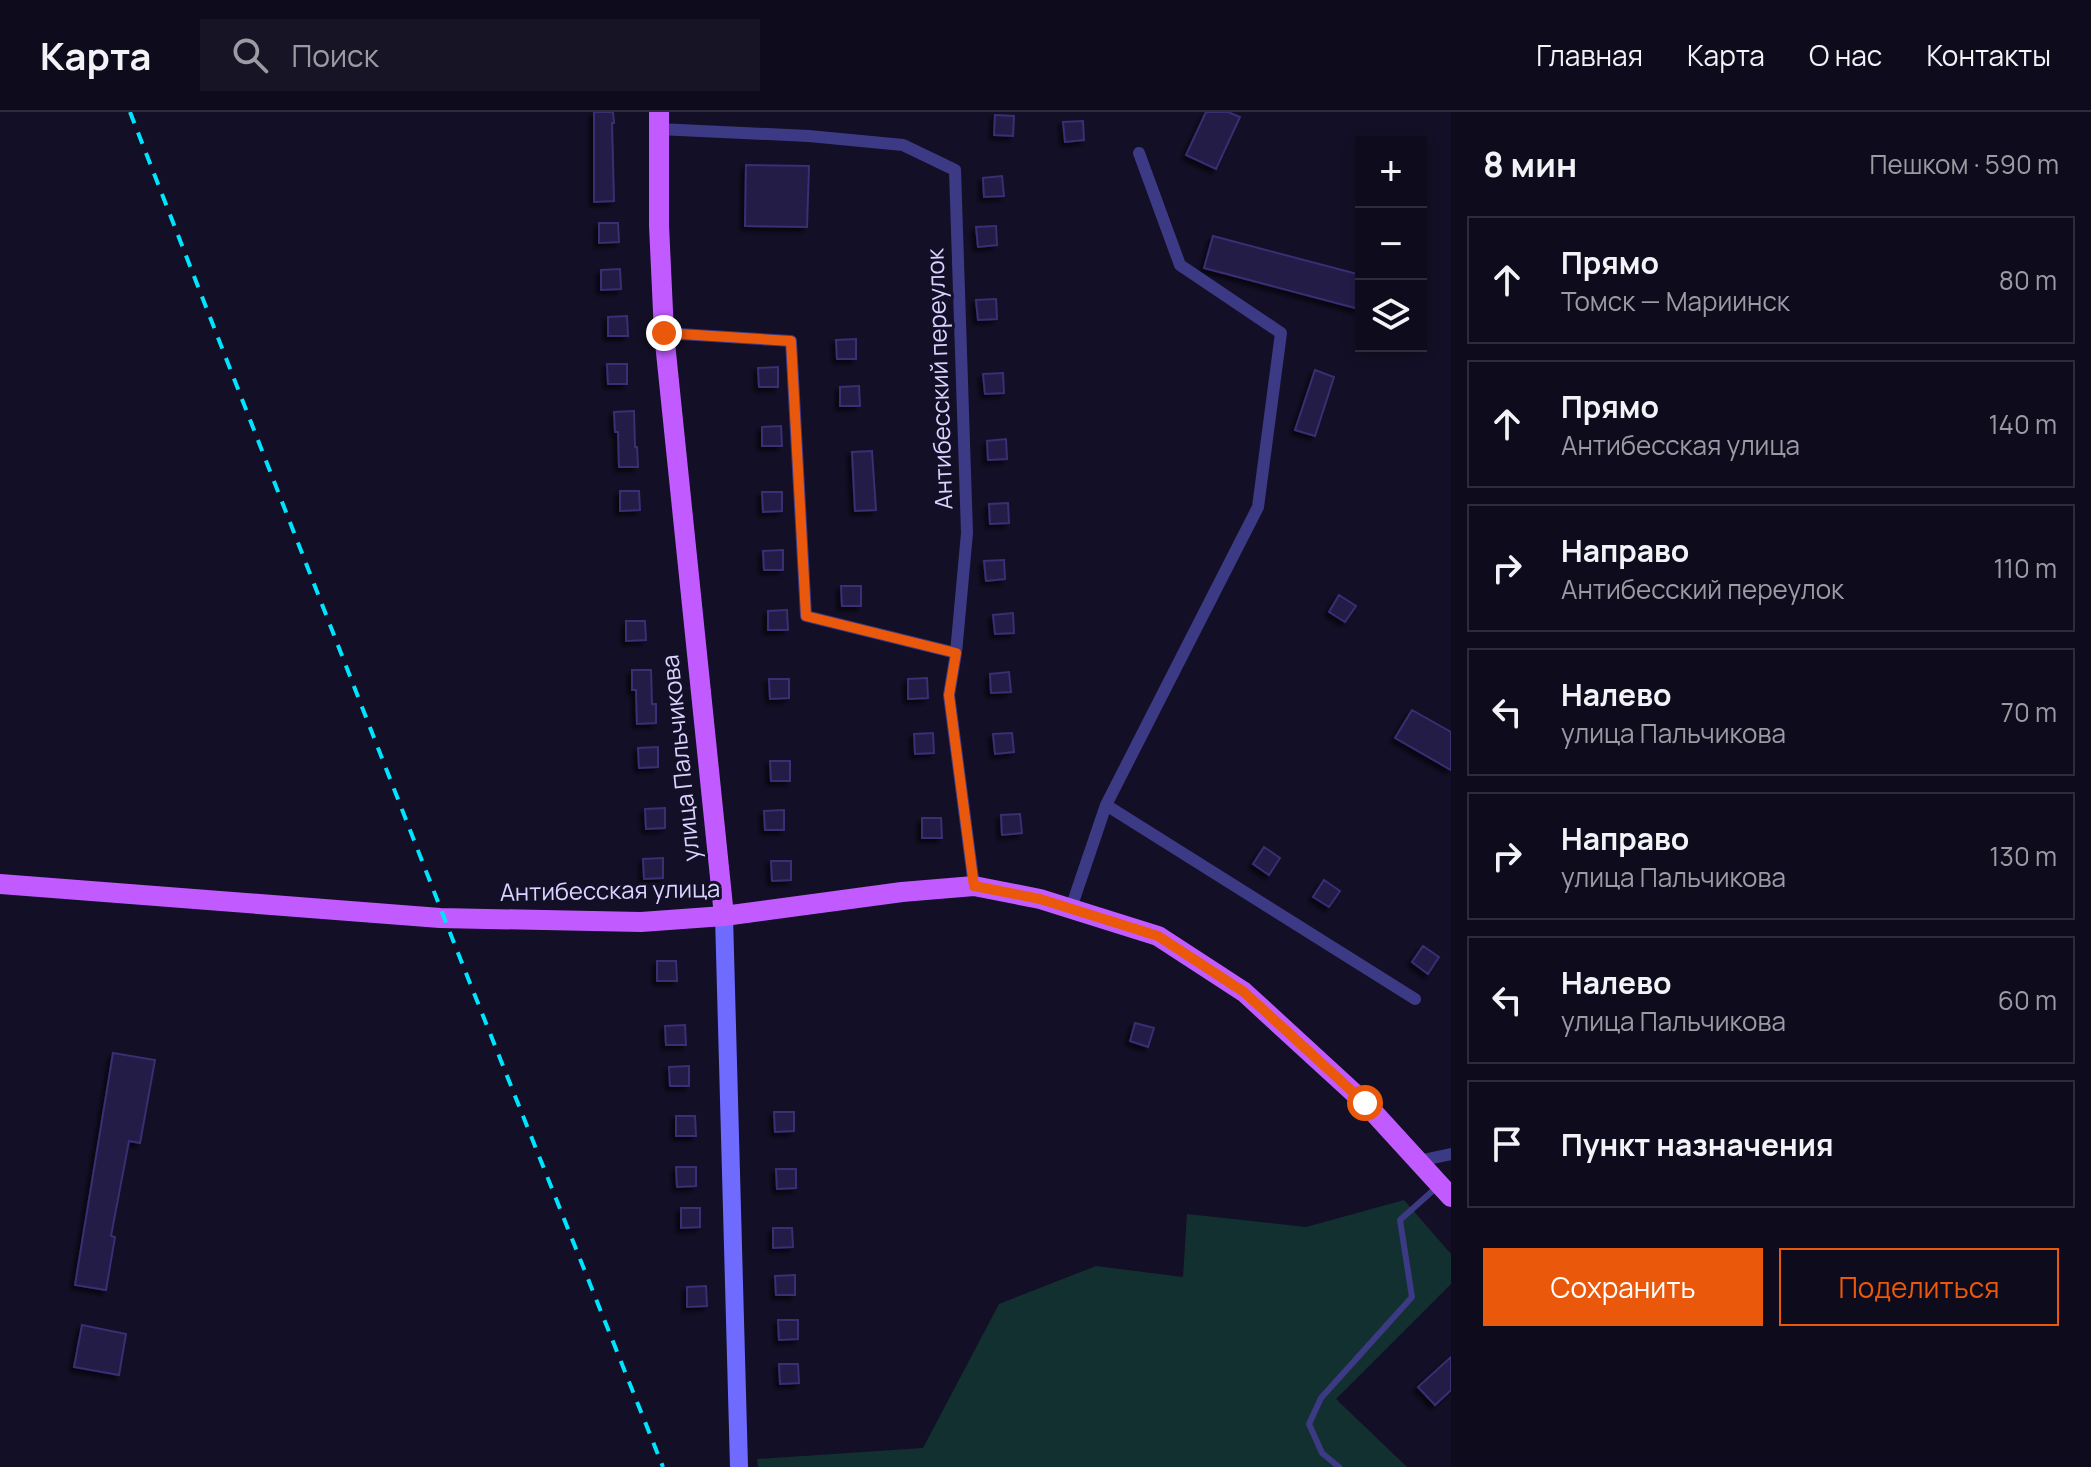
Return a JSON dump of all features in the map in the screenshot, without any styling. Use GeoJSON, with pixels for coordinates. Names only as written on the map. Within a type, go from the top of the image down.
{"type":"FeatureCollection","features":[{"type":"Feature","properties":{"kind":"main road","name":"улица Пальчикова"},"geometry":{"type":"LineString","coordinates":[[659,121],[659,225],[664,333],[724,916]]}},
{"type":"Feature","properties":{"kind":"main road","name":"Антибесская улица"},"geometry":{"type":"LineString","coordinates":[[0,884],[440,918],[641,922],[724,916],[902,892],[974,886],[1040,899],[1158,936],[1244,992],[1365,1103],[1445,1191]]}},
{"type":"Feature","properties":{"kind":"street","name":"Антибесский переулок"},"geometry":{"type":"LineString","coordinates":[[659,121],[903,145],[955,170],[967,533],[949,695],[974,886]]}},
{"type":"Feature","properties":{"kind":"street"},"geometry":{"type":"LineString","coordinates":[[1071,908],[1106,805],[1258,507],[1281,333],[1180,265],[1139,153]]}},
{"type":"Feature","properties":{"kind":"street"},"geometry":{"type":"LineString","coordinates":[[664,333],[791,341],[806,616],[956,653]]}},
{"type":"Feature","properties":{"kind":"street"},"geometry":{"type":"LineString","coordinates":[[1106,805],[1415,999]]}},
{"type":"Feature","properties":{"kind":"street","name":"улица Пальчикова"},"geometry":{"type":"LineString","coordinates":[[724,916],[739,1467]]}},
{"type":"Feature","properties":{"kind":"street"},"geometry":{"type":"LineString","coordinates":[[1418,1161],[1451,1154]]}},
{"type":"Feature","properties":{"kind":"lane"},"geometry":{"type":"LineString","coordinates":[[1339,1467],[1322,1453],[1309,1424],[1321,1398],[1412,1297],[1400,1220],[1445,1191]]}},
{"type":"Feature","properties":{"kind":"green space"},"geometry":{"type":"Polygon","coordinates":[[[1404,1200],[1451,1254],[1451,1284],[1336,1399],[1407,1467],[758,1467],[757,1459],[923,1448],[999,1304],[1096,1266],[1183,1277],[1187,1214],[1306,1227],[1404,1200]]]}},
{"type":"Feature","properties":{"kind":"building"},"geometry":{"type":"Polygon","coordinates":[[[594,112],[613,112],[614,201],[594,202],[594,112]]]}},
{"type":"Feature","properties":{"kind":"building"},"geometry":{"type":"Polygon","coordinates":[[[1206,112],[1228,112],[1240,117],[1216,169],[1186,155],[1206,112]]]}},
{"type":"Feature","properties":{"kind":"building"},"geometry":{"type":"Polygon","coordinates":[[[995,115],[1014,116],[1013,136],[994,135],[995,115]]]}},
{"type":"Feature","properties":{"kind":"building"},"geometry":{"type":"Polygon","coordinates":[[[1083,121],[1084,140],[1065,142],[1063,122],[1083,121]]]}},
{"type":"Feature","properties":{"kind":"building"},"geometry":{"type":"Polygon","coordinates":[[[746,165],[809,166],[807,227],[745,226],[746,165]]]}},
{"type":"Feature","properties":{"kind":"building"},"geometry":{"type":"Polygon","coordinates":[[[1002,176],[1004,196],[984,197],[983,178],[1002,176]]]}},
{"type":"Feature","properties":{"kind":"building"},"geometry":{"type":"Polygon","coordinates":[[[599,223],[618,223],[619,242],[599,243],[599,223]]]}},
{"type":"Feature","properties":{"kind":"building"},"geometry":{"type":"Polygon","coordinates":[[[996,226],[997,245],[978,247],[976,227],[996,226]]]}},
{"type":"Feature","properties":{"kind":"building"},"geometry":{"type":"Polygon","coordinates":[[[1213,236],[1355,273],[1355,308],[1204,268],[1213,236]]]}},
{"type":"Feature","properties":{"kind":"building"},"geometry":{"type":"Polygon","coordinates":[[[620,269],[621,289],[601,290],[601,270],[620,269]]]}},
{"type":"Feature","properties":{"kind":"building"},"geometry":{"type":"Polygon","coordinates":[[[996,299],[997,319],[978,320],[976,300],[996,299]]]}},
{"type":"Feature","properties":{"kind":"building"},"geometry":{"type":"Polygon","coordinates":[[[627,316],[628,336],[608,336],[608,317],[627,316]]]}},
{"type":"Feature","properties":{"kind":"building"},"geometry":{"type":"Polygon","coordinates":[[[856,339],[856,359],[837,359],[836,340],[856,339]]]}},
{"type":"Feature","properties":{"kind":"building"},"geometry":{"type":"Polygon","coordinates":[[[607,364],[627,364],[627,384],[608,384],[607,364]]]}},
{"type":"Feature","properties":{"kind":"building"},"geometry":{"type":"Polygon","coordinates":[[[778,367],[778,387],[759,387],[758,368],[778,367]]]}},
{"type":"Feature","properties":{"kind":"building"},"geometry":{"type":"Polygon","coordinates":[[[1315,370],[1334,377],[1315,436],[1295,430],[1315,370]]]}},
{"type":"Feature","properties":{"kind":"building"},"geometry":{"type":"Polygon","coordinates":[[[1003,373],[1004,393],[985,394],[983,374],[1003,373]]]}},
{"type":"Feature","properties":{"kind":"building"},"geometry":{"type":"Polygon","coordinates":[[[859,386],[860,406],[840,406],[840,387],[859,386]]]}},
{"type":"Feature","properties":{"kind":"building"},"geometry":{"type":"Polygon","coordinates":[[[634,411],[638,467],[619,467],[614,412],[634,411]]]}},
{"type":"Feature","properties":{"kind":"building"},"geometry":{"type":"Polygon","coordinates":[[[781,426],[782,446],[762,446],[762,427],[781,426]]]}},
{"type":"Feature","properties":{"kind":"building"},"geometry":{"type":"Polygon","coordinates":[[[1006,439],[1007,459],[988,460],[987,441],[1006,439]]]}},
{"type":"Feature","properties":{"kind":"building"},"geometry":{"type":"Polygon","coordinates":[[[872,451],[876,510],[855,511],[852,452],[872,451]]]}},
{"type":"Feature","properties":{"kind":"building"},"geometry":{"type":"Polygon","coordinates":[[[620,491],[639,491],[640,510],[620,511],[620,491]]]}},
{"type":"Feature","properties":{"kind":"building"},"geometry":{"type":"Polygon","coordinates":[[[762,492],[782,492],[782,511],[763,512],[762,492]]]}},
{"type":"Feature","properties":{"kind":"building"},"geometry":{"type":"Polygon","coordinates":[[[1008,503],[1009,523],[990,524],[989,504],[1008,503]]]}},
{"type":"Feature","properties":{"kind":"building"},"geometry":{"type":"Polygon","coordinates":[[[783,550],[783,570],[764,570],[763,551],[783,550]]]}},
{"type":"Feature","properties":{"kind":"building"},"geometry":{"type":"Polygon","coordinates":[[[1004,560],[1005,579],[986,581],[984,561],[1004,560]]]}},
{"type":"Feature","properties":{"kind":"building"},"geometry":{"type":"Polygon","coordinates":[[[841,586],[861,586],[861,606],[842,606],[841,586]]]}},
{"type":"Feature","properties":{"kind":"building"},"geometry":{"type":"Polygon","coordinates":[[[1339,595],[1356,606],[1345,622],[1329,612],[1339,595]]]}},
{"type":"Feature","properties":{"kind":"building"},"geometry":{"type":"Polygon","coordinates":[[[787,610],[788,630],[768,630],[768,611],[787,610]]]}},
{"type":"Feature","properties":{"kind":"building"},"geometry":{"type":"Polygon","coordinates":[[[1013,613],[1014,633],[995,634],[993,615],[1013,613]]]}},
{"type":"Feature","properties":{"kind":"building"},"geometry":{"type":"Polygon","coordinates":[[[626,621],[645,621],[646,640],[626,641],[626,621]]]}},
{"type":"Feature","properties":{"kind":"building"},"geometry":{"type":"Polygon","coordinates":[[[632,670],[651,670],[656,723],[637,724],[632,670]]]}},
{"type":"Feature","properties":{"kind":"building"},"geometry":{"type":"Polygon","coordinates":[[[1009,672],[1011,692],[991,693],[990,674],[1009,672]]]}},
{"type":"Feature","properties":{"kind":"building"},"geometry":{"type":"Polygon","coordinates":[[[927,678],[928,698],[908,699],[908,679],[927,678]]]}},
{"type":"Feature","properties":{"kind":"building"},"geometry":{"type":"Polygon","coordinates":[[[769,679],[789,679],[789,698],[770,699],[769,679]]]}},
{"type":"Feature","properties":{"kind":"building"},"geometry":{"type":"Polygon","coordinates":[[[1412,710],[1451,732],[1451,770],[1395,738],[1412,710]]]}},
{"type":"Feature","properties":{"kind":"building"},"geometry":{"type":"Polygon","coordinates":[[[933,733],[934,753],[915,754],[914,734],[933,733]]]}},
{"type":"Feature","properties":{"kind":"building"},"geometry":{"type":"Polygon","coordinates":[[[1012,733],[1014,752],[995,754],[993,734],[1012,733]]]}},
{"type":"Feature","properties":{"kind":"building"},"geometry":{"type":"Polygon","coordinates":[[[658,747],[658,767],[639,768],[638,748],[658,747]]]}},
{"type":"Feature","properties":{"kind":"building"},"geometry":{"type":"Polygon","coordinates":[[[770,761],[790,761],[790,781],[771,781],[770,761]]]}},
{"type":"Feature","properties":{"kind":"building"},"geometry":{"type":"Polygon","coordinates":[[[665,808],[665,828],[646,829],[645,809],[665,808]]]}},
{"type":"Feature","properties":{"kind":"building"},"geometry":{"type":"Polygon","coordinates":[[[784,810],[784,830],[765,830],[764,811],[784,810]]]}},
{"type":"Feature","properties":{"kind":"building"},"geometry":{"type":"Polygon","coordinates":[[[1020,814],[1022,833],[1002,835],[1001,815],[1020,814]]]}},
{"type":"Feature","properties":{"kind":"building"},"geometry":{"type":"Polygon","coordinates":[[[922,818],[941,818],[942,838],[922,838],[922,818]]]}},
{"type":"Feature","properties":{"kind":"building"},"geometry":{"type":"Polygon","coordinates":[[[1264,847],[1280,858],[1269,875],[1253,864],[1264,847]]]}},
{"type":"Feature","properties":{"kind":"building"},"geometry":{"type":"Polygon","coordinates":[[[663,858],[663,878],[644,879],[643,859],[663,858]]]}},
{"type":"Feature","properties":{"kind":"building"},"geometry":{"type":"Polygon","coordinates":[[[771,861],[791,861],[791,880],[772,881],[771,861]]]}},
{"type":"Feature","properties":{"kind":"building"},"geometry":{"type":"Polygon","coordinates":[[[1324,880],[1340,891],[1329,907],[1313,897],[1324,880]]]}},
{"type":"Feature","properties":{"kind":"building"},"geometry":{"type":"Polygon","coordinates":[[[1423,946],[1439,957],[1428,974],[1412,962],[1423,946]]]}},
{"type":"Feature","properties":{"kind":"building"},"geometry":{"type":"Polygon","coordinates":[[[657,961],[676,961],[677,981],[657,981],[657,961]]]}},
{"type":"Feature","properties":{"kind":"building"},"geometry":{"type":"Polygon","coordinates":[[[1135,1023],[1154,1028],[1148,1047],[1130,1041],[1135,1023]]]}},
{"type":"Feature","properties":{"kind":"building"},"geometry":{"type":"Polygon","coordinates":[[[685,1025],[686,1045],[666,1045],[665,1026],[685,1025]]]}},
{"type":"Feature","properties":{"kind":"building"},"geometry":{"type":"Polygon","coordinates":[[[113,1053],[155,1060],[140,1143],[129,1141],[111,1236],[115,1237],[106,1290],[75,1285],[113,1053]]]}},
{"type":"Feature","properties":{"kind":"building"},"geometry":{"type":"Polygon","coordinates":[[[689,1066],[689,1086],[670,1086],[669,1067],[689,1066]]]}},
{"type":"Feature","properties":{"kind":"building"},"geometry":{"type":"Polygon","coordinates":[[[774,1112],[794,1112],[794,1131],[775,1132],[774,1112]]]}},
{"type":"Feature","properties":{"kind":"building"},"geometry":{"type":"Polygon","coordinates":[[[676,1116],[695,1116],[696,1136],[676,1136],[676,1116]]]}},
{"type":"Feature","properties":{"kind":"building"},"geometry":{"type":"Polygon","coordinates":[[[676,1167],[696,1167],[696,1186],[677,1187],[676,1167]]]}},
{"type":"Feature","properties":{"kind":"building"},"geometry":{"type":"Polygon","coordinates":[[[776,1169],[796,1169],[796,1188],[777,1189],[776,1169]]]}},
{"type":"Feature","properties":{"kind":"building"},"geometry":{"type":"Polygon","coordinates":[[[681,1208],[700,1208],[700,1227],[681,1228],[681,1208]]]}},
{"type":"Feature","properties":{"kind":"building"},"geometry":{"type":"Polygon","coordinates":[[[773,1228],[792,1228],[793,1247],[773,1248],[773,1228]]]}},
{"type":"Feature","properties":{"kind":"building"},"geometry":{"type":"Polygon","coordinates":[[[795,1275],[795,1295],[776,1295],[775,1276],[795,1275]]]}},
{"type":"Feature","properties":{"kind":"building"},"geometry":{"type":"Polygon","coordinates":[[[706,1286],[707,1306],[687,1307],[687,1287],[706,1286]]]}},
{"type":"Feature","properties":{"kind":"building"},"geometry":{"type":"Polygon","coordinates":[[[778,1320],[798,1320],[798,1339],[779,1340],[778,1320]]]}},
{"type":"Feature","properties":{"kind":"building"},"geometry":{"type":"Polygon","coordinates":[[[82,1325],[126,1334],[119,1375],[74,1367],[82,1325]]]}},
{"type":"Feature","properties":{"kind":"building"},"geometry":{"type":"Polygon","coordinates":[[[1451,1357],[1451,1390],[1435,1405],[1418,1387],[1451,1357]]]}},
{"type":"Feature","properties":{"kind":"building"},"geometry":{"type":"Polygon","coordinates":[[[779,1364],[798,1364],[799,1383],[780,1384],[779,1364]]]}},
{"type":"Feature","properties":{"kind":"railway"},"geometry":{"type":"LineString","coordinates":[[130,112],[456,948],[663,1467]]}},
{"type":"Feature","properties":{"kind":"route"},"geometry":{"type":"LineString","coordinates":[[664,333],[791,341],[806,616],[956,653],[949,695],[974,886],[1040,899],[1158,936],[1244,992],[1365,1103]]}}]}
